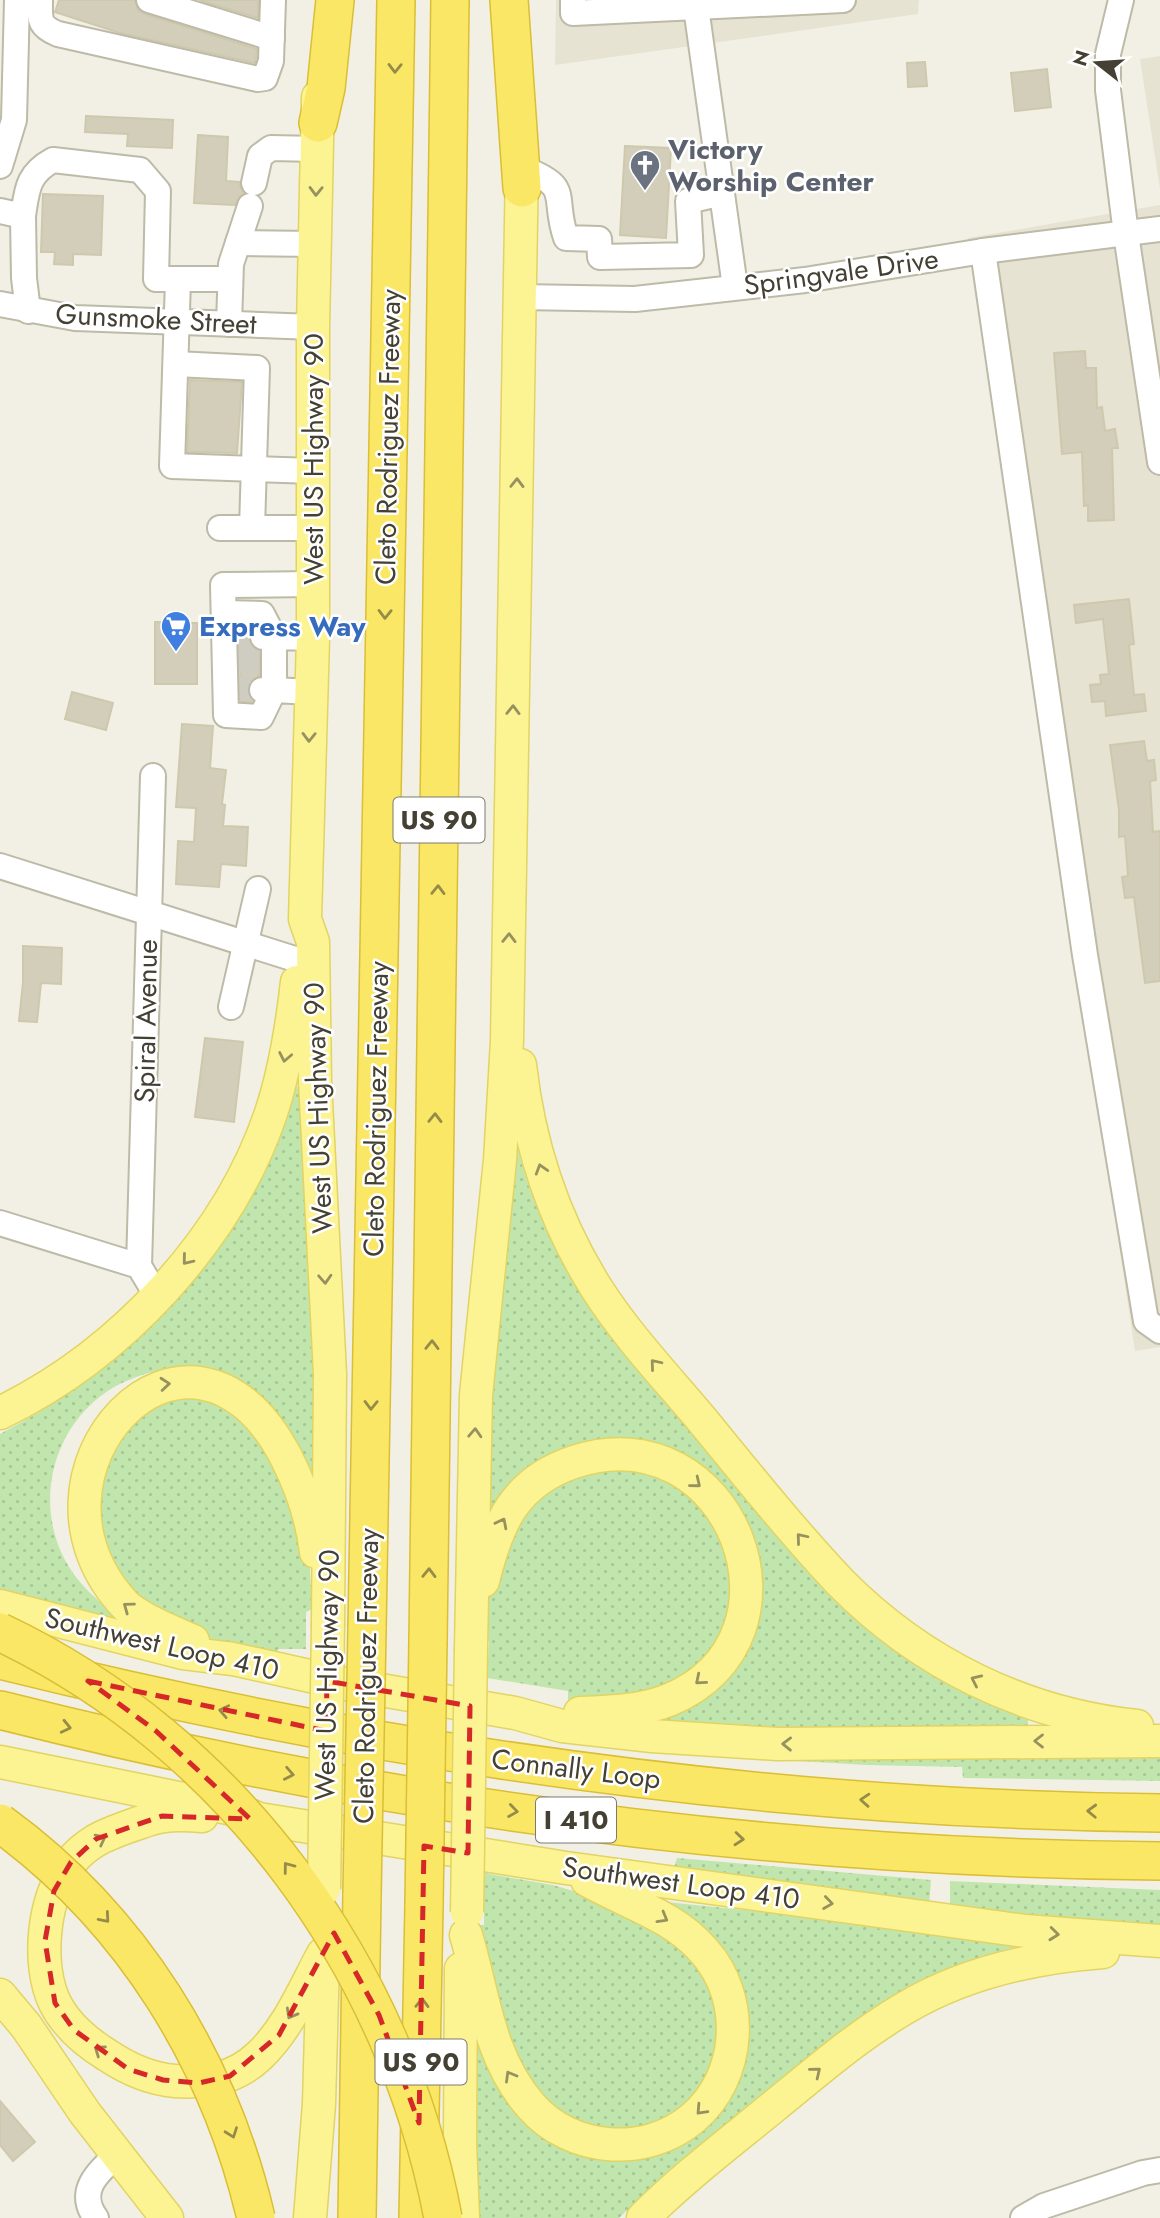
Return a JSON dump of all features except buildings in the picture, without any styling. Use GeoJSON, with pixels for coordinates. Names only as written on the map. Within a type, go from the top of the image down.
{"type":"FeatureCollection","features":[{"type":"Feature","properties":{"kind":"highway"},"geometry":{"type":"LineString","coordinates":[[317,136],[326,89],[335,0]]}},
{"type":"Feature","properties":{"kind":"highway","name":"Cleto Rodriguez Freeway"},"geometry":{"type":"LineString","coordinates":[[357,2218],[396,0]]}},
{"type":"Feature","properties":{"kind":"highway","name":"Cleto Rodriguez Freeway"},"geometry":{"type":"LineString","coordinates":[[418,2218],[450,0]]}},
{"type":"Feature","properties":{"kind":"highway"},"geometry":{"type":"LineString","coordinates":[[509,0],[522,178]]}},
{"type":"Feature","properties":{"kind":"highway"},"geometry":{"type":"LineString","coordinates":[[0,1632],[96,1687],[156,1731],[244,1814],[290,1869],[345,1953],[393,2048],[426,2146],[443,2218]]}},
{"type":"Feature","properties":{"kind":"highway","name":"Connally Loop"},"geometry":{"type":"LineString","coordinates":[[0,1660],[137,1693],[290,1725],[565,1769],[703,1786],[844,1799],[998,1808],[1160,1813]]}},
{"type":"Feature","properties":{"kind":"highway","name":"Connally Loop"},"geometry":{"type":"LineString","coordinates":[[0,1710],[241,1765],[416,1797],[578,1820],[718,1837],[858,1849],[1047,1859],[1160,1861]]}},
{"type":"Feature","properties":{"kind":"highway"},"geometry":{"type":"LineString","coordinates":[[0,1823],[51,1863],[101,1913],[134,1953],[169,2003],[220,2102],[238,2151],[256,2218]]}},
{"type":"Feature","properties":{"kind":"highway"},"geometry":{"type":"LineString","coordinates":[[346,2218],[358,2155]]}},
{"type":"Feature","properties":{"kind":"main road","name":"West US Highway 90"},"geometry":{"type":"LineString","coordinates":[[310,2218],[319,2104],[323,1954],[330,1374],[314,1081],[313,942],[305,919],[313,638],[313,327],[319,0]]}},
{"type":"Feature","properties":{"kind":"main road"},"geometry":{"type":"LineString","coordinates":[[463,2218],[460,2143],[461,1962],[466,1924],[476,1395],[499,1171],[508,1006],[525,0]]}},
{"type":"Feature","properties":{"kind":"main road"},"geometry":{"type":"LineString","coordinates":[[0,1413],[52,1384],[97,1354],[157,1296],[191,1256],[223,1210],[265,1130],[280,1082],[288,1047],[298,941],[305,919]]}},
{"type":"Feature","properties":{"kind":"main road"},"geometry":{"type":"LineString","coordinates":[[508,1006],[517,1039],[525,1105],[538,1157],[554,1205],[587,1274],[634,1338],[830,1571],[892,1630],[933,1658],[979,1682],[1035,1704],[1067,1713],[1117,1724],[1160,1727]]}},
{"type":"Feature","properties":{"kind":"main road"},"geometry":{"type":"LineString","coordinates":[[233,1659],[165,1629],[127,1607],[89,1572],[70,1539],[62,1494],[72,1452],[94,1418],[129,1393],[163,1384],[198,1385],[233,1398],[261,1420],[280,1446],[304,1499],[315,1543],[319,1590],[328,1618]]}},
{"type":"Feature","properties":{"kind":"main road"},"geometry":{"type":"LineString","coordinates":[[471,1636],[494,1540],[506,1514],[534,1482],[567,1464],[586,1458],[616,1455],[663,1463],[682,1472],[706,1491],[731,1523],[744,1558],[747,1582],[744,1609],[731,1644],[716,1667],[705,1677],[686,1691],[654,1705],[590,1713],[515,1713]]}},
{"type":"Feature","properties":{"kind":"main road","name":"Southwest Loop 410"},"geometry":{"type":"LineString","coordinates":[[0,1606],[183,1653],[233,1659],[346,1685],[515,1713],[562,1726],[652,1736],[777,1744],[1160,1741]]}},
{"type":"Feature","properties":{"kind":"main road","name":"Southwest Loop 410"},"geometry":{"type":"LineString","coordinates":[[0,1762],[237,1810],[259,1819],[566,1868],[1026,1931],[1146,1940]]}},
{"type":"Feature","properties":{"kind":"main road"},"geometry":{"type":"LineString","coordinates":[[259,1819],[162,1816],[96,1839],[71,1862],[54,1891],[47,1914],[46,1972],[55,2003],[74,2030],[96,2049],[128,2069],[163,2080],[199,2083],[230,2076],[257,2058],[279,2035],[323,1954]]}},
{"type":"Feature","properties":{"kind":"main road"},"geometry":{"type":"LineString","coordinates":[[466,1924],[486,2020],[499,2056],[527,2101],[550,2124],[583,2140],[618,2145],[664,2135],[686,2123],[706,2105],[716,2090],[730,2054],[733,2018],[723,1978],[706,1952],[684,1932],[649,1910],[566,1868]]}},
{"type":"Feature","properties":{"kind":"main road"},"geometry":{"type":"LineString","coordinates":[[643,2218],[833,2058],[906,2007],[946,1987],[985,1973],[1038,1960],[1105,1952],[1146,1940]]}},
{"type":"Feature","properties":{"kind":"main road"},"geometry":{"type":"LineString","coordinates":[[0,1995],[26,2026],[85,2113],[167,2218]]}},
{"type":"Feature","properties":{"kind":"street"},"geometry":{"type":"LineString","coordinates":[[0,166],[14,120],[17,0]]}},
{"type":"Feature","properties":{"kind":"street"},"geometry":{"type":"LineString","coordinates":[[40,0],[40,19],[46,29],[58,34],[258,79],[265,78],[269,72],[273,0]]}},
{"type":"Feature","properties":{"kind":"street"},"geometry":{"type":"LineString","coordinates":[[149,0],[272,38]]}},
{"type":"Feature","properties":{"kind":"street"},"geometry":{"type":"LineString","coordinates":[[573,0],[573,13],[696,3],[843,0]]}},
{"type":"Feature","properties":{"kind":"street"},"geometry":{"type":"LineString","coordinates":[[1121,0],[1111,37],[1107,71],[1126,234],[1160,462]]}},
{"type":"Feature","properties":{"kind":"street"},"geometry":{"type":"LineString","coordinates":[[696,3],[735,287]]}},
{"type":"Feature","properties":{"kind":"street"},"geometry":{"type":"LineString","coordinates":[[229,324],[231,264],[252,194],[260,156],[271,148],[317,136]]}},
{"type":"Feature","properties":{"kind":"street"},"geometry":{"type":"LineString","coordinates":[[28,311],[11,213],[29,181],[52,160],[140,170],[158,191],[156,279],[230,279]]}},
{"type":"Feature","properties":{"kind":"street"},"geometry":{"type":"LineString","coordinates":[[522,178],[546,178],[555,185],[558,190],[559,219],[566,237],[599,239],[600,257],[691,255],[688,201],[722,193]]}},
{"type":"Feature","properties":{"kind":"street","name":"Springvale Drive"},"geometry":{"type":"LineString","coordinates":[[520,297],[635,299],[805,279],[983,251],[1160,229]]}},
{"type":"Feature","properties":{"kind":"street"},"geometry":{"type":"LineString","coordinates":[[238,243],[315,244]]}},
{"type":"Feature","properties":{"kind":"street"},"geometry":{"type":"LineString","coordinates":[[983,251],[1085,955],[1146,1321],[1160,1331]]}},
{"type":"Feature","properties":{"kind":"street"},"geometry":{"type":"LineString","coordinates":[[178,280],[173,466],[313,471]]}},
{"type":"Feature","properties":{"kind":"street","name":"Gunsmoke Street"},"geometry":{"type":"LineString","coordinates":[[0,304],[75,318],[313,327]]}},
{"type":"Feature","properties":{"kind":"street"},"geometry":{"type":"LineString","coordinates":[[176,364],[257,368],[252,528]]}},
{"type":"Feature","properties":{"kind":"street"},"geometry":{"type":"LineString","coordinates":[[220,528],[313,528]]}},
{"type":"Feature","properties":{"kind":"street"},"geometry":{"type":"LineString","coordinates":[[229,642],[262,614],[269,637],[268,690],[261,717],[226,715],[230,687],[229,642],[223,584],[313,584]]}},
{"type":"Feature","properties":{"kind":"street"},"geometry":{"type":"LineString","coordinates":[[269,637],[313,638]]}},
{"type":"Feature","properties":{"kind":"street"},"geometry":{"type":"LineString","coordinates":[[268,690],[311,692]]}},
{"type":"Feature","properties":{"kind":"street","name":"Spiral Avenue"},"geometry":{"type":"LineString","coordinates":[[139,1266],[153,776]]}},
{"type":"Feature","properties":{"kind":"street"},"geometry":{"type":"LineString","coordinates":[[0,866],[298,960]]}},
{"type":"Feature","properties":{"kind":"street"},"geometry":{"type":"LineString","coordinates":[[231,1007],[258,889]]}},
{"type":"Feature","properties":{"kind":"street"},"geometry":{"type":"LineString","coordinates":[[0,1223],[139,1266],[157,1296]]}},
{"type":"Feature","properties":{"kind":"street"},"geometry":{"type":"LineString","coordinates":[[96,2218],[88,2208],[88,2195],[94,2176],[118,2154]]}},
{"type":"Feature","properties":{"kind":"street"},"geometry":{"type":"LineString","coordinates":[[1023,2218],[1044,2206],[1143,2173],[1160,2170]]}},
{"type":"Feature","properties":{"kind":"highlighted area"},"geometry":{"type":"Polygon","coordinates":[[[88,1681],[326,1731],[327,1681],[470,1706],[468,1853],[424,1846],[419,2123],[379,2015],[334,1933],[279,2035],[230,2076],[199,2083],[163,2080],[128,2069],[74,2030],[55,2003],[45,1941],[54,1891],[71,1862],[96,1839],[162,1816],[250,1819],[156,1731],[88,1681]]]}},
{"type":"Feature","properties":{"kind":"shaded area"},"geometry":{"type":"Polygon","coordinates":[[[556,0],[919,0],[918,14],[555,65],[556,0]]]}},
{"type":"Feature","properties":{"kind":"shaded area"},"geometry":{"type":"Polygon","coordinates":[[[1160,56],[1160,189],[1140,59],[1160,56]]]}},
{"type":"Feature","properties":{"kind":"shaded area"},"geometry":{"type":"Polygon","coordinates":[[[1160,205],[1160,1347],[1135,1351],[968,238],[1160,205]]]}},
{"type":"Feature","properties":{"kind":"green space"},"geometry":{"type":"Polygon","coordinates":[[[293,1085],[299,1088],[316,1378],[315,1474],[309,1475],[278,1418],[267,1406],[254,1398],[186,1370],[162,1370],[138,1376],[100,1396],[81,1415],[66,1437],[56,1462],[51,1488],[51,1515],[57,1542],[69,1567],[93,1596],[122,1618],[119,1621],[0,1591],[0,1434],[87,1380],[130,1345],[173,1300],[293,1085]]]}},
{"type":"Feature","properties":{"kind":"green space"},"geometry":{"type":"Polygon","coordinates":[[[517,1145],[528,1185],[543,1222],[582,1292],[629,1357],[810,1575],[857,1621],[910,1661],[967,1694],[1028,1720],[1028,1725],[778,1728],[665,1720],[665,1715],[690,1703],[755,1555],[625,1440],[567,1448],[490,1519],[484,1516],[485,1446],[517,1145]]]}},
{"type":"Feature","properties":{"kind":"green space"},"geometry":{"type":"Polygon","coordinates":[[[151,1395],[219,1401],[268,1443],[309,1553],[312,1609],[306,1612],[306,1649],[278,1649],[275,1657],[202,1636],[138,1604],[71,1501],[72,1480],[80,1456],[151,1395]]]}},
{"type":"Feature","properties":{"kind":"green space"},"geometry":{"type":"Polygon","coordinates":[[[603,1463],[683,1484],[726,1537],[733,1606],[715,1648],[673,1687],[590,1702],[568,1702],[568,1691],[487,1678],[489,1641],[482,1640],[489,1586],[531,1498],[603,1463]]]}},
{"type":"Feature","properties":{"kind":"green space"},"geometry":{"type":"Polygon","coordinates":[[[1160,1748],[1160,1781],[963,1778],[962,1767],[798,1761],[798,1752],[1160,1748]]]}},
{"type":"Feature","properties":{"kind":"green space"},"geometry":{"type":"Polygon","coordinates":[[[677,1858],[931,1880],[929,1906],[673,1871],[677,1858]]]}},
{"type":"Feature","properties":{"kind":"green space"},"geometry":{"type":"Polygon","coordinates":[[[484,1873],[553,1885],[594,1897],[677,1941],[707,1975],[721,2027],[709,2077],[679,2113],[625,2134],[573,2125],[517,2072],[478,1941],[478,1925],[484,1925],[484,1873]]]}},
{"type":"Feature","properties":{"kind":"green space"},"geometry":{"type":"Polygon","coordinates":[[[950,1881],[1160,1890],[1160,1928],[950,1909],[950,1881]]]}},
{"type":"Feature","properties":{"kind":"green space"},"geometry":{"type":"Polygon","coordinates":[[[666,1902],[851,1921],[1021,1946],[983,1956],[947,1970],[880,2007],[818,2051],[686,2157],[619,2218],[477,2218],[475,2049],[481,2048],[505,2095],[640,2154],[743,2045],[666,1902]]]}},
{"type":"Feature","properties":{"kind":"tunnel"},"geometry":{"type":"LineString","coordinates":[[236,638],[263,637]]}},
{"type":"Feature","properties":{"kind":"tunnel"},"geometry":{"type":"LineString","coordinates":[[235,661],[263,662]]}},
{"type":"Feature","properties":{"kind":"tunnel"},"geometry":{"type":"LineString","coordinates":[[235,688],[262,690]]}},
{"type":"Feature","properties":{"kind":"place","name":"Victory Worship Center"},"geometry":{"type":"Point","coordinates":[645,192]}},
{"type":"Feature","properties":{"kind":"place","name":"Express Way"},"geometry":{"type":"Point","coordinates":[176,653]}}]}
